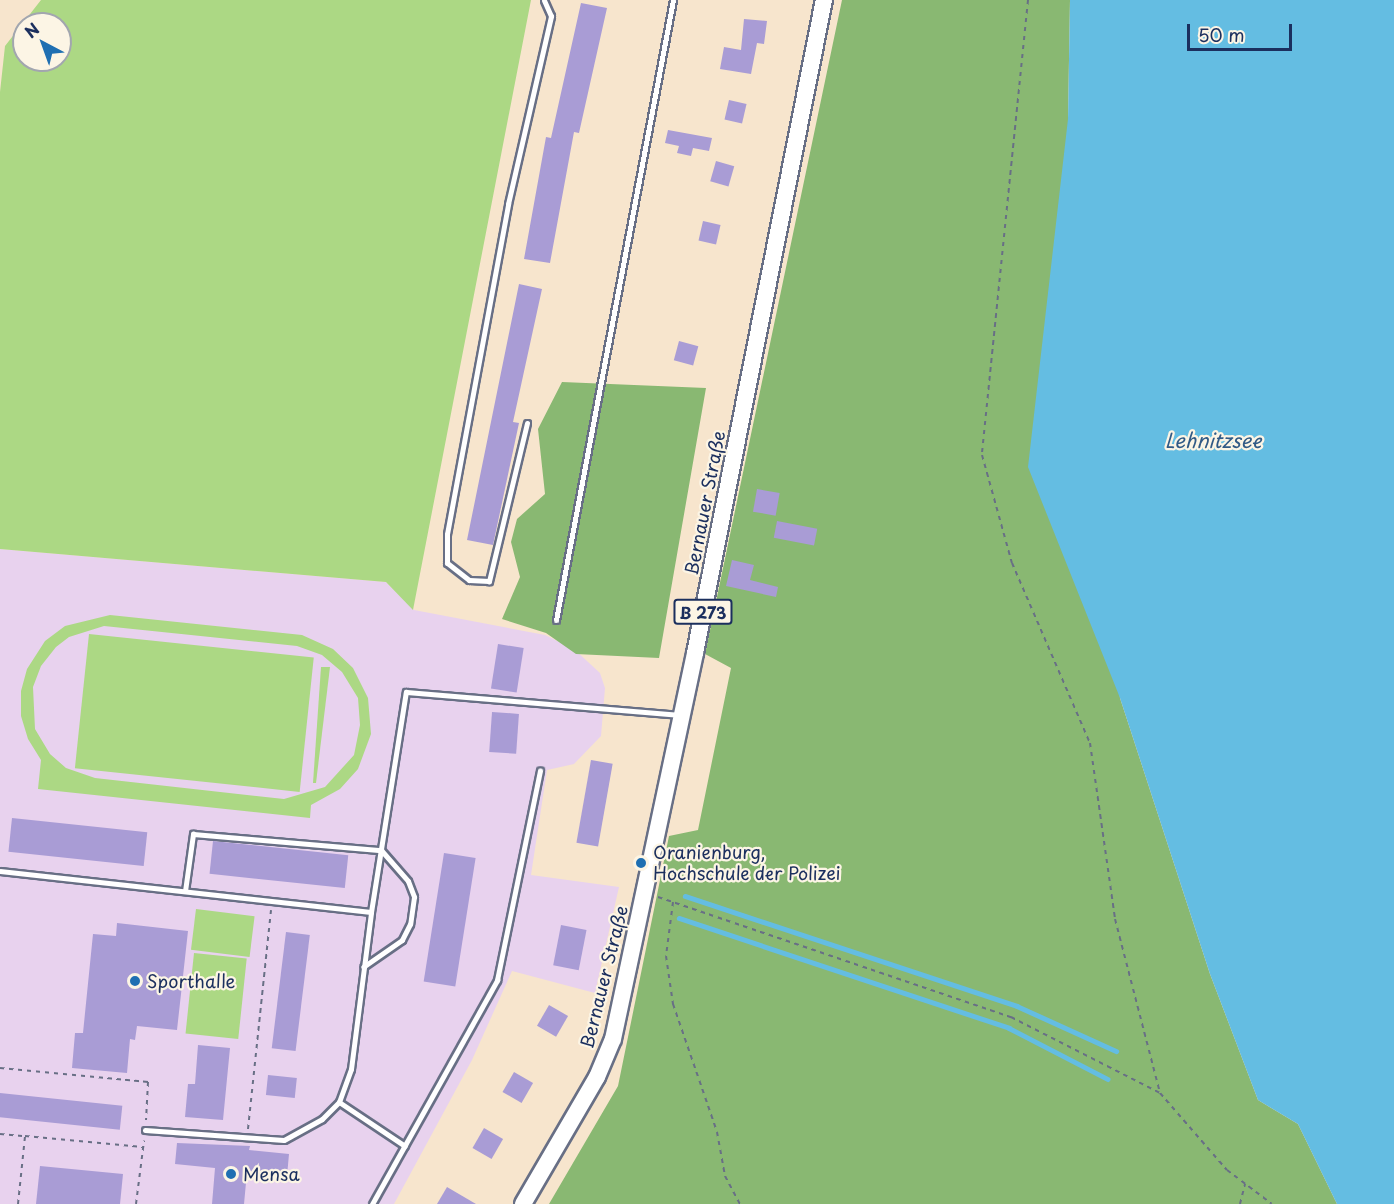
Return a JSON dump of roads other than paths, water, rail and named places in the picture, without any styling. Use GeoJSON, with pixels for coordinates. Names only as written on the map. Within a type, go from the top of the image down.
{"type":"FeatureCollection","features":[{"type":"Feature","properties":{"kind":"main road","name":"Bernauer Straße"},"geometry":{"type":"LineString","coordinates":[[523,1204],[597,1077],[613,1039],[682,716],[824,0]]}},
{"type":"Feature","properties":{"kind":"lane"},"geometry":{"type":"LineString","coordinates":[[527,423],[489,581],[469,580],[447,563],[447,534],[508,204],[550,16],[544,0]]}},
{"type":"Feature","properties":{"kind":"lane"},"geometry":{"type":"LineString","coordinates":[[556,620],[673,0]]}},
{"type":"Feature","properties":{"kind":"lane"},"geometry":{"type":"LineString","coordinates":[[145,1130],[284,1140],[322,1119],[339,1102],[351,1069],[370,912],[406,692],[682,716]]}},
{"type":"Feature","properties":{"kind":"lane"},"geometry":{"type":"LineString","coordinates":[[372,1204],[497,980],[540,770]]}},
{"type":"Feature","properties":{"kind":"lane"},"geometry":{"type":"LineString","coordinates":[[185,891],[193,834],[381,850],[408,881],[414,897],[411,924],[402,940],[363,967]]}},
{"type":"Feature","properties":{"kind":"lane"},"geometry":{"type":"LineString","coordinates":[[0,871],[370,912]]}},
{"type":"Feature","properties":{"kind":"lane"},"geometry":{"type":"LineString","coordinates":[[339,1102],[405,1146]]}},
{"type":"Feature","properties":{"kind":"water","name":"Lehnitzsee"},"geometry":{"type":"Polygon","coordinates":[[[1070,0],[1394,0],[1394,1204],[1337,1204],[1298,1124],[1258,1100],[1210,974],[1120,698],[1028,467],[1068,119],[1070,0]]]}},
{"type":"Feature","properties":{"kind":"waterway"},"geometry":{"type":"LineString","coordinates":[[685,896],[1017,1006],[1116,1051]]}},
{"type":"Feature","properties":{"kind":"waterway"},"geometry":{"type":"LineString","coordinates":[[679,918],[1009,1028],[1108,1079]]}},
{"type":"Feature","properties":{"kind":"place","name":"Oranienburg, Hochschule der Polizei"},"geometry":{"type":"Point","coordinates":[641,863]}},
{"type":"Feature","properties":{"kind":"place","name":"Sporthalle"},"geometry":{"type":"Point","coordinates":[135,981]}},
{"type":"Feature","properties":{"kind":"place","name":"Mensa"},"geometry":{"type":"Point","coordinates":[231,1174]}}]}
